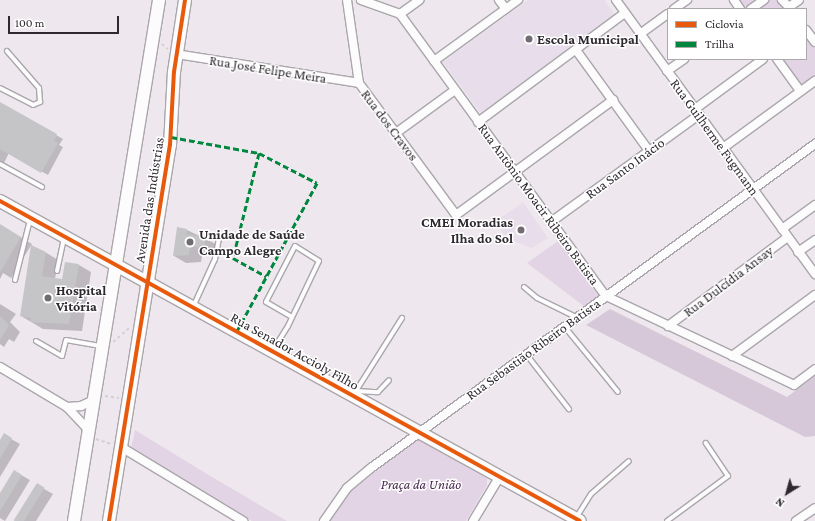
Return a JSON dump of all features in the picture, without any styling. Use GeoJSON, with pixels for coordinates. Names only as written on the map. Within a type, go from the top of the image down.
{"type":"FeatureCollection","features":[{"type":"Feature","properties":{"kind":"main road","name":"Avenida das Indústrias"},"geometry":{"type":"LineString","coordinates":[[74,521],[159,0]]}},
{"type":"Feature","properties":{"kind":"main road","name":"Avenida das Indústrias"},"geometry":{"type":"LineString","coordinates":[[109,521],[170,145],[176,54],[185,0]]}},
{"type":"Feature","properties":{"kind":"main road","name":"Rua Senador Accioly Filho"},"geometry":{"type":"LineString","coordinates":[[0,201],[272,351],[355,393],[420,432],[578,520]]}},
{"type":"Feature","properties":{"kind":"street","name":"Rua dos Cravos"},"geometry":{"type":"LineString","coordinates":[[347,0],[359,84],[456,215],[515,172]]}},
{"type":"Feature","properties":{"kind":"street"},"geometry":{"type":"LineString","coordinates":[[361,0],[400,14],[419,0]]}},
{"type":"Feature","properties":{"kind":"street"},"geometry":{"type":"LineString","coordinates":[[499,0],[506,9]]}},
{"type":"Feature","properties":{"kind":"street"},"geometry":{"type":"LineString","coordinates":[[434,61],[518,0]]}},
{"type":"Feature","properties":{"kind":"street","name":"Rua Guilherme Fugmann"},"geometry":{"type":"LineString","coordinates":[[616,0],[815,274]]}},
{"type":"Feature","properties":{"kind":"street"},"geometry":{"type":"LineString","coordinates":[[675,8],[687,0]]}},
{"type":"Feature","properties":{"kind":"street"},"geometry":{"type":"LineString","coordinates":[[752,8],[764,0]]}},
{"type":"Feature","properties":{"kind":"street"},"geometry":{"type":"LineString","coordinates":[[782,0],[790,8],[799,0]]}},
{"type":"Feature","properties":{"kind":"street","name":"Rua Antônio Moacir Ribeiro Batista"},"geometry":{"type":"LineString","coordinates":[[400,14],[606,296],[794,385],[815,369]]}},
{"type":"Feature","properties":{"kind":"street"},"geometry":{"type":"LineString","coordinates":[[478,122],[625,14]]}},
{"type":"Feature","properties":{"kind":"street"},"geometry":{"type":"LineString","coordinates":[[640,34],[667,15]]}},
{"type":"Feature","properties":{"kind":"street"},"geometry":{"type":"LineString","coordinates":[[807,31],[815,42]]}},
{"type":"Feature","properties":{"kind":"street"},"geometry":{"type":"LineString","coordinates":[[576,50],[649,151]]}},
{"type":"Feature","properties":{"kind":"street","name":"Rua José Felipe Meira"},"geometry":{"type":"LineString","coordinates":[[176,54],[359,84]]}},
{"type":"Feature","properties":{"kind":"street"},"geometry":{"type":"LineString","coordinates":[[667,71],[683,60]]}},
{"type":"Feature","properties":{"kind":"street","name":"Rua Santo Inácio"},"geometry":{"type":"LineString","coordinates":[[551,222],[649,151],[762,60]]}},
{"type":"Feature","properties":{"kind":"street"},"geometry":{"type":"LineString","coordinates":[[778,60],[800,91]]}},
{"type":"Feature","properties":{"kind":"street"},"geometry":{"type":"LineString","coordinates":[[723,148],[815,81]]}},
{"type":"Feature","properties":{"kind":"street"},"geometry":{"type":"LineString","coordinates":[[396,133],[455,90]]}},
{"type":"Feature","properties":{"kind":"street"},"geometry":{"type":"LineString","coordinates":[[515,172],[612,100]]}},
{"type":"Feature","properties":{"kind":"street","name":"Rua Sebastião Ribeiro Batista"},"geometry":{"type":"LineString","coordinates":[[324,521],[347,488],[420,432],[564,326],[815,144]]}},
{"type":"Feature","properties":{"kind":"street"},"geometry":{"type":"LineString","coordinates":[[782,229],[815,206]]}},
{"type":"Feature","properties":{"kind":"street","name":"Rua Dulcídia Ansay"},"geometry":{"type":"LineString","coordinates":[[668,326],[788,237]]}},
{"type":"Feature","properties":{"kind":"street"},"geometry":{"type":"LineString","coordinates":[[798,252],[815,240]]}},
{"type":"Feature","properties":{"kind":"street"},"geometry":{"type":"LineString","coordinates":[[732,356],[815,295]]}},
{"type":"Feature","properties":{"kind":"street"},"geometry":{"type":"LineString","coordinates":[[0,367],[67,407],[89,434]]}},
{"type":"Feature","properties":{"kind":"street"},"geometry":{"type":"LineString","coordinates":[[67,407],[81,406],[95,398]]}},
{"type":"Feature","properties":{"kind":"street"},"geometry":{"type":"LineString","coordinates":[[121,447],[243,521]]}},
{"type":"Feature","properties":{"kind":"street"},"geometry":{"type":"LineString","coordinates":[[473,521],[500,476]]}},
{"type":"Feature","properties":{"kind":"street"},"geometry":{"type":"LineString","coordinates":[[796,521],[815,508]]}},
{"type":"Feature","properties":{"kind":"lane"},"geometry":{"type":"LineString","coordinates":[[0,88],[33,105],[40,102],[39,88],[7,51]]}},
{"type":"Feature","properties":{"kind":"lane"},"geometry":{"type":"LineString","coordinates":[[0,164],[42,188]]}},
{"type":"Feature","properties":{"kind":"lane"},"geometry":{"type":"LineString","coordinates":[[15,280],[31,218]]}},
{"type":"Feature","properties":{"kind":"lane"},"geometry":{"type":"LineString","coordinates":[[57,272],[64,236]]}},
{"type":"Feature","properties":{"kind":"lane"},"geometry":{"type":"LineString","coordinates":[[193,307],[215,258],[220,238]]}},
{"type":"Feature","properties":{"kind":"lane"},"geometry":{"type":"LineString","coordinates":[[272,351],[292,316],[319,261],[295,246],[266,302],[292,316]]}},
{"type":"Feature","properties":{"kind":"lane"},"geometry":{"type":"LineString","coordinates":[[524,286],[537,298],[576,318]]}},
{"type":"Feature","properties":{"kind":"lane"},"geometry":{"type":"LineString","coordinates":[[355,393],[402,318]]}},
{"type":"Feature","properties":{"kind":"lane"},"geometry":{"type":"LineString","coordinates":[[564,326],[618,392]]}},
{"type":"Feature","properties":{"kind":"lane"},"geometry":{"type":"LineString","coordinates":[[36,341],[62,356],[66,340],[102,349]]}},
{"type":"Feature","properties":{"kind":"lane"},"geometry":{"type":"LineString","coordinates":[[526,354],[569,409]]}},
{"type":"Feature","properties":{"kind":"lane"},"geometry":{"type":"LineString","coordinates":[[355,393],[378,392],[389,380]]}},
{"type":"Feature","properties":{"kind":"lane"},"geometry":{"type":"LineString","coordinates":[[667,521],[728,476],[706,442]]}},
{"type":"Feature","properties":{"kind":"lane"},"geometry":{"type":"LineString","coordinates":[[578,520],[591,494],[628,461]]}},
{"type":"Feature","properties":{"kind":"path"},"geometry":{"type":"LineString","coordinates":[[153,38],[176,54]]}},
{"type":"Feature","properties":{"kind":"path"},"geometry":{"type":"LineString","coordinates":[[102,349],[142,317]]}},
{"type":"Feature","properties":{"kind":"path"},"geometry":{"type":"LineString","coordinates":[[95,398],[128,400]]}},
{"type":"Feature","properties":{"kind":"path"},"geometry":{"type":"LineString","coordinates":[[89,434],[121,447]]}},
{"type":"Feature","properties":{"kind":"shaded area","name":"Escola Municipal"},"geometry":{"type":"Polygon","coordinates":[[[528,0],[604,0],[616,16],[481,114],[443,62],[528,0]]]}},
{"type":"Feature","properties":{"kind":"shaded area","name":"CMEI Moradias Ilha do Sol"},"geometry":{"type":"Polygon","coordinates":[[[523,202],[548,238],[532,248],[507,239],[495,222],[523,202]]]}},
{"type":"Feature","properties":{"kind":"shaded area"},"geometry":{"type":"Polygon","coordinates":[[[610,309],[787,397],[815,376],[815,436],[805,437],[586,325],[610,309]]]}},
{"type":"Feature","properties":{"kind":"green space"},"geometry":{"type":"Polygon","coordinates":[[[738,0],[777,0],[785,8],[744,8],[738,0]]]}},
{"type":"Feature","properties":{"kind":"green space"},"geometry":{"type":"Polygon","coordinates":[[[807,37],[815,48],[815,76],[801,86],[783,60],[807,60],[807,37]]]}},
{"type":"Feature","properties":{"kind":"green space"},"geometry":{"type":"Polygon","coordinates":[[[558,241],[599,297],[585,307],[527,263],[558,241]]]}},
{"type":"Feature","properties":{"kind":"green space"},"geometry":{"type":"Polygon","coordinates":[[[135,430],[287,521],[252,521],[131,448],[135,430]]]}},
{"type":"Feature","properties":{"kind":"green space","name":"Praça da União"},"geometry":{"type":"Polygon","coordinates":[[[417,439],[487,478],[487,485],[466,521],[328,521],[349,493],[417,439]]]}},
{"type":"Feature","properties":{"kind":"building"},"geometry":{"type":"Polygon","coordinates":[[[0,102],[57,134],[54,141],[58,143],[41,173],[0,149],[0,102]]]}},
{"type":"Feature","properties":{"kind":"building"},"geometry":{"type":"Polygon","coordinates":[[[0,224],[21,237],[0,272],[0,224]]]}},
{"type":"Feature","properties":{"kind":"building","name":"Unidade de Saúde Campo Alegre"},"geometry":{"type":"Polygon","coordinates":[[[177,227],[187,229],[186,234],[206,237],[204,248],[190,246],[189,255],[173,256],[177,227]]]}},
{"type":"Feature","properties":{"kind":"building","name":"Hospital Vitória"},"geometry":{"type":"Polygon","coordinates":[[[31,245],[46,252],[42,276],[62,279],[65,262],[79,264],[69,324],[30,322],[31,318],[20,316],[31,245]]]}},
{"type":"Feature","properties":{"kind":"building"},"geometry":{"type":"Polygon","coordinates":[[[0,316],[9,325],[0,340],[0,316]]]}},
{"type":"Feature","properties":{"kind":"building"},"geometry":{"type":"Polygon","coordinates":[[[4,433],[12,438],[0,459],[0,440],[4,433]]]}},
{"type":"Feature","properties":{"kind":"building"},"geometry":{"type":"Polygon","coordinates":[[[14,470],[22,475],[0,511],[0,493],[14,470]]]}},
{"type":"Feature","properties":{"kind":"building"},"geometry":{"type":"Polygon","coordinates":[[[37,483],[45,488],[24,521],[14,520],[37,483]]]}},
{"type":"Feature","properties":{"kind":"marked path"},"geometry":{"type":"LineString","coordinates":[[171,137],[259,153],[317,183],[237,331]]}},
{"type":"Feature","properties":{"kind":"marked path"},"geometry":{"type":"LineString","coordinates":[[259,153],[233,258],[266,276]]}},
{"type":"Feature","properties":{"kind":"cycle path"},"geometry":{"type":"LineString","coordinates":[[109,521],[170,145],[174,72],[185,0]]}},
{"type":"Feature","properties":{"kind":"cycle path"},"geometry":{"type":"LineString","coordinates":[[0,201],[580,521]]}},
{"type":"Feature","properties":{"kind":"place","name":"Escola Municipal"},"geometry":{"type":"Point","coordinates":[529,39]}},
{"type":"Feature","properties":{"kind":"place","name":"CMEI Moradias Ilha do Sol"},"geometry":{"type":"Point","coordinates":[521,230]}},
{"type":"Feature","properties":{"kind":"place","name":"Unidade de Saúde Campo Alegre"},"geometry":{"type":"Point","coordinates":[190,242]}},
{"type":"Feature","properties":{"kind":"place","name":"Hospital Vitória"},"geometry":{"type":"Point","coordinates":[48,298]}}]}
